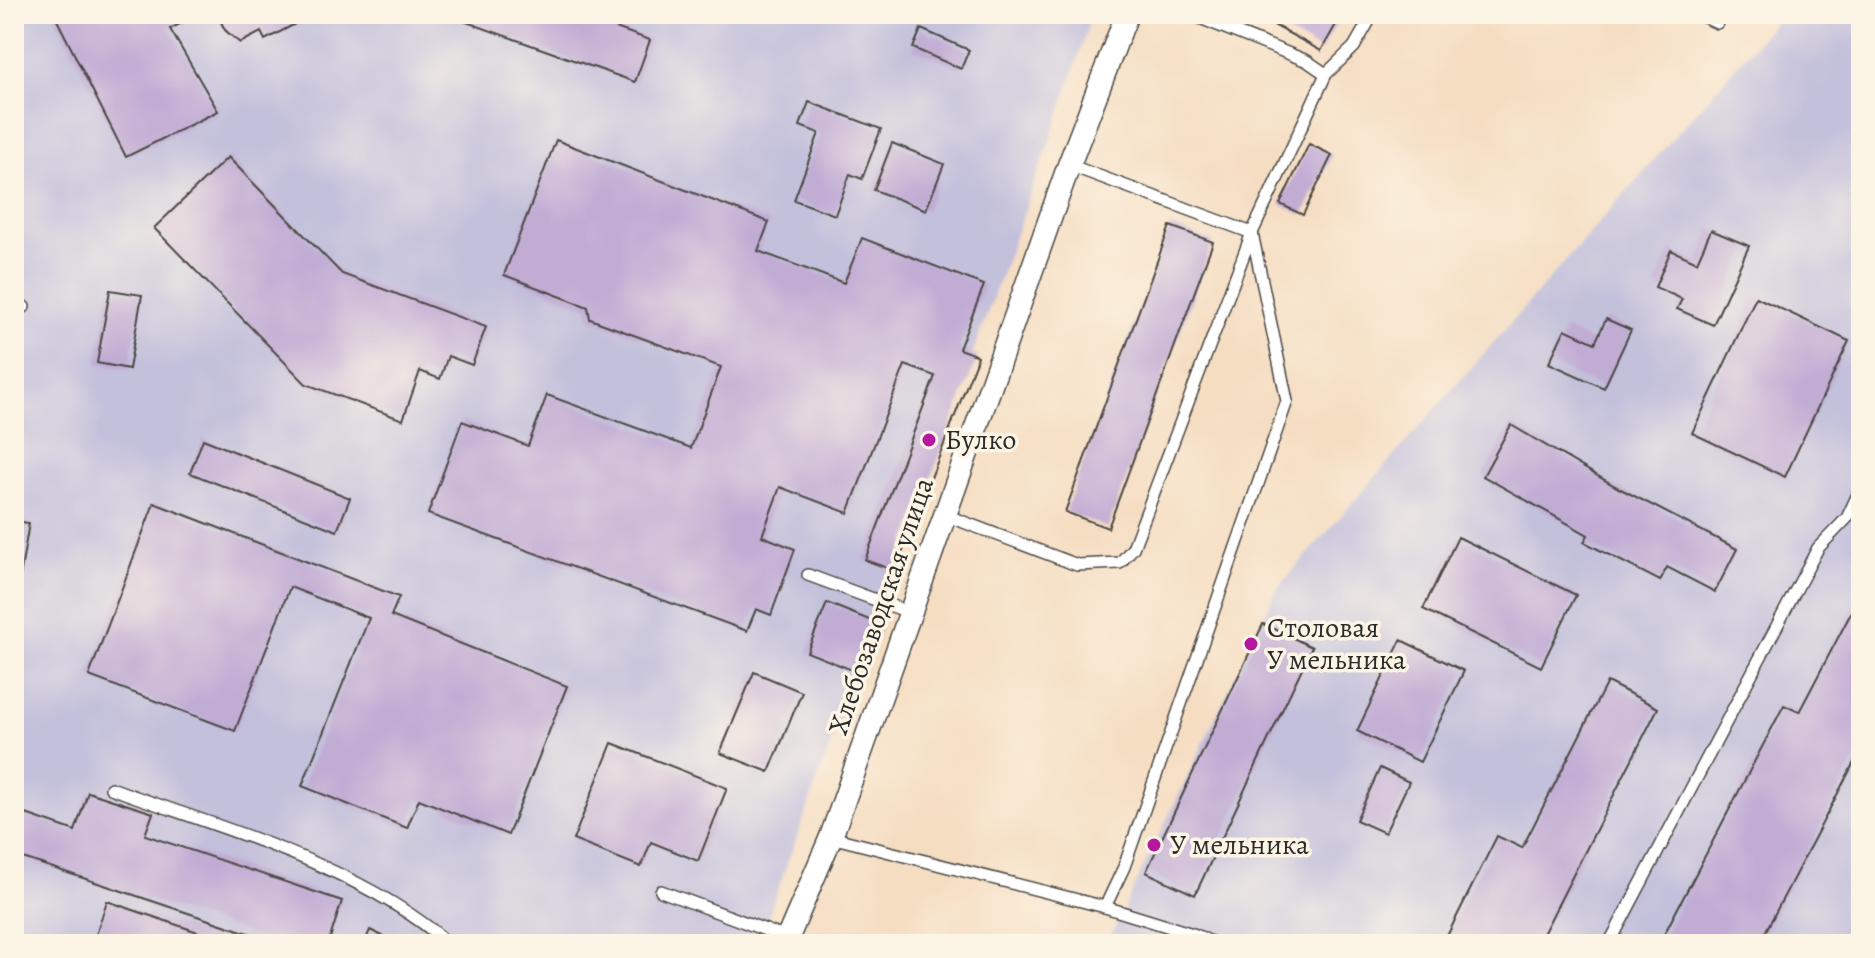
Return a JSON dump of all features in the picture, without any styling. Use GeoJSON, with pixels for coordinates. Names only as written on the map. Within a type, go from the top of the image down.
{"type":"FeatureCollection","features":[{"type":"Feature","properties":{"kind":"street","name":"Хлебозаводская улица"},"geometry":{"type":"LineString","coordinates":[[786,941],[831,837],[1069,165],[1127,14]]}},
{"type":"Feature","properties":{"kind":"lane"},"geometry":{"type":"LineString","coordinates":[[1190,14],[1307,61],[1326,74]]}},
{"type":"Feature","properties":{"kind":"lane"},"geometry":{"type":"LineString","coordinates":[[945,515],[1077,565],[1120,563],[1133,548],[1252,233],[1326,74],[1354,47],[1373,14]]}},
{"type":"Feature","properties":{"kind":"lane"},"geometry":{"type":"LineString","coordinates":[[1698,14],[1717,23]]}},
{"type":"Feature","properties":{"kind":"lane"},"geometry":{"type":"LineString","coordinates":[[1069,165],[1252,233]]}},
{"type":"Feature","properties":{"kind":"lane"},"geometry":{"type":"LineString","coordinates":[[1105,907],[1124,867],[1287,401],[1252,233]]}},
{"type":"Feature","properties":{"kind":"lane"},"geometry":{"type":"LineString","coordinates":[[1609,944],[1818,548],[1847,518],[1861,488]]}},
{"type":"Feature","properties":{"kind":"lane"},"geometry":{"type":"LineString","coordinates":[[808,575],[911,613]]}},
{"type":"Feature","properties":{"kind":"lane"},"geometry":{"type":"LineString","coordinates":[[111,788],[319,866],[421,919],[449,944]]}},
{"type":"Feature","properties":{"kind":"lane"},"geometry":{"type":"LineString","coordinates":[[831,837],[1105,907],[1196,935],[1215,944]]}},
{"type":"Feature","properties":{"kind":"lane"},"geometry":{"type":"LineString","coordinates":[[661,891],[786,941]]}},
{"type":"Feature","properties":{"kind":"shaded area"},"geometry":{"type":"Polygon","coordinates":[[[14,14],[1092,14],[1060,113],[758,944],[14,944],[14,14]]]}},
{"type":"Feature","properties":{"kind":"shaded area"},"geometry":{"type":"Polygon","coordinates":[[[1782,14],[1861,14],[1861,944],[1107,944],[1277,589],[1782,14]]]}},
{"type":"Feature","properties":{"kind":"building"},"geometry":{"type":"Polygon","coordinates":[[[54,14],[199,14],[170,29],[218,111],[126,157],[54,14]]]}},
{"type":"Feature","properties":{"kind":"building"},"geometry":{"type":"Polygon","coordinates":[[[217,14],[297,14],[295,24],[265,40],[261,32],[240,43],[225,30],[217,14]]]}},
{"type":"Feature","properties":{"kind":"building"},"geometry":{"type":"Polygon","coordinates":[[[444,14],[576,14],[650,40],[635,82],[444,14]]]}},
{"type":"Feature","properties":{"kind":"building"},"geometry":{"type":"Polygon","coordinates":[[[1278,14],[1342,14],[1321,51],[1272,24],[1278,14]]]}},
{"type":"Feature","properties":{"kind":"building"},"geometry":{"type":"Polygon","coordinates":[[[921,29],[969,50],[961,69],[913,48],[921,29]]]}},
{"type":"Feature","properties":{"kind":"building"},"geometry":{"type":"Polygon","coordinates":[[[809,102],[881,129],[862,179],[850,174],[835,215],[794,200],[819,133],[800,126],[809,102]]]}},
{"type":"Feature","properties":{"kind":"building"},"geometry":{"type":"Polygon","coordinates":[[[556,140],[769,222],[758,251],[844,283],[862,238],[984,285],[959,349],[978,356],[895,571],[865,560],[935,376],[905,365],[848,513],[780,487],[762,536],[795,549],[771,615],[756,609],[747,631],[428,514],[462,421],[528,446],[547,395],[691,448],[721,367],[590,319],[588,307],[504,275],[556,140]]]}},
{"type":"Feature","properties":{"kind":"building"},"geometry":{"type":"Polygon","coordinates":[[[892,143],[944,164],[926,210],[874,190],[892,143]]]}},
{"type":"Feature","properties":{"kind":"building"},"geometry":{"type":"Polygon","coordinates":[[[1309,144],[1332,155],[1303,215],[1280,204],[1309,144]]]}},
{"type":"Feature","properties":{"kind":"building"},"geometry":{"type":"Polygon","coordinates":[[[228,157],[342,274],[486,327],[472,365],[448,356],[440,379],[420,371],[403,420],[306,384],[154,228],[228,157]]]}},
{"type":"Feature","properties":{"kind":"building"},"geometry":{"type":"Polygon","coordinates":[[[1170,226],[1213,242],[1108,528],[1065,512],[1170,226]]]}},
{"type":"Feature","properties":{"kind":"building"},"geometry":{"type":"Polygon","coordinates":[[[1711,230],[1749,246],[1713,325],[1677,309],[1682,299],[1655,287],[1671,250],[1697,262],[1711,230]]]}},
{"type":"Feature","properties":{"kind":"building"},"geometry":{"type":"Polygon","coordinates":[[[110,290],[142,295],[129,369],[97,363],[110,290]]]}},
{"type":"Feature","properties":{"kind":"building"},"geometry":{"type":"Polygon","coordinates":[[[1756,297],[1849,341],[1785,477],[1692,433],[1756,297]]]}},
{"type":"Feature","properties":{"kind":"building"},"geometry":{"type":"Polygon","coordinates":[[[1606,319],[1631,330],[1604,388],[1549,363],[1565,329],[1595,343],[1606,319]]]}},
{"type":"Feature","properties":{"kind":"building"},"geometry":{"type":"Polygon","coordinates":[[[1511,425],[1615,486],[1737,549],[1715,592],[1667,567],[1660,581],[1584,542],[1588,535],[1483,476],[1511,425]]]}},
{"type":"Feature","properties":{"kind":"building"},"geometry":{"type":"Polygon","coordinates":[[[203,439],[350,498],[337,531],[190,473],[203,439]]]}},
{"type":"Feature","properties":{"kind":"building"},"geometry":{"type":"Polygon","coordinates":[[[154,503],[399,597],[391,616],[567,686],[508,835],[419,799],[407,828],[302,786],[369,618],[290,587],[235,731],[89,676],[154,503]]]}},
{"type":"Feature","properties":{"kind":"building"},"geometry":{"type":"Polygon","coordinates":[[[14,521],[29,523],[16,600],[14,600],[14,521]]]}},
{"type":"Feature","properties":{"kind":"building"},"geometry":{"type":"Polygon","coordinates":[[[1458,537],[1576,595],[1541,667],[1423,609],[1458,537]]]}},
{"type":"Feature","properties":{"kind":"building"},"geometry":{"type":"Polygon","coordinates":[[[1861,594],[1861,749],[1759,944],[1659,944],[1784,705],[1799,712],[1861,594]]]}},
{"type":"Feature","properties":{"kind":"building"},"geometry":{"type":"Polygon","coordinates":[[[827,603],[882,625],[862,674],[807,652],[827,603]]]}},
{"type":"Feature","properties":{"kind":"building"},"geometry":{"type":"Polygon","coordinates":[[[1263,624],[1312,647],[1195,895],[1146,872],[1263,624]]]}},
{"type":"Feature","properties":{"kind":"building"},"geometry":{"type":"Polygon","coordinates":[[[1401,640],[1464,671],[1420,762],[1357,731],[1401,640]]]}},
{"type":"Feature","properties":{"kind":"building"},"geometry":{"type":"Polygon","coordinates":[[[754,672],[802,692],[769,772],[720,753],[754,672]]]}},
{"type":"Feature","properties":{"kind":"building"},"geometry":{"type":"Polygon","coordinates":[[[1607,682],[1658,708],[1538,944],[1443,944],[1497,836],[1522,848],[1607,682]]]}},
{"type":"Feature","properties":{"kind":"building"},"geometry":{"type":"Polygon","coordinates":[[[612,743],[727,788],[698,861],[651,842],[641,867],[573,840],[612,743]]]}},
{"type":"Feature","properties":{"kind":"building"},"geometry":{"type":"Polygon","coordinates":[[[1380,768],[1409,782],[1385,833],[1356,820],[1380,768]]]}},
{"type":"Feature","properties":{"kind":"building"},"geometry":{"type":"Polygon","coordinates":[[[88,792],[153,813],[145,835],[342,901],[328,944],[281,944],[14,855],[14,829],[20,831],[26,814],[75,831],[88,792]]]}},
{"type":"Feature","properties":{"kind":"building"},"geometry":{"type":"Polygon","coordinates":[[[107,901],[230,943],[230,944],[93,944],[107,901]]]}},
{"type":"Feature","properties":{"kind":"building"},"geometry":{"type":"Polygon","coordinates":[[[370,930],[399,944],[364,944],[370,930]]]}},
{"type":"Feature","properties":{"kind":"railway"},"geometry":{"type":"LineString","coordinates":[[1851,944],[1861,927]]}},
{"type":"Feature","properties":{"kind":"place","name":"Булко"},"geometry":{"type":"Point","coordinates":[929,440]}},
{"type":"Feature","properties":{"kind":"place","name":"Столовая У мельника"},"geometry":{"type":"Point","coordinates":[1251,644]}},
{"type":"Feature","properties":{"kind":"place","name":"У мельника"},"geometry":{"type":"Point","coordinates":[1154,845]}}]}
